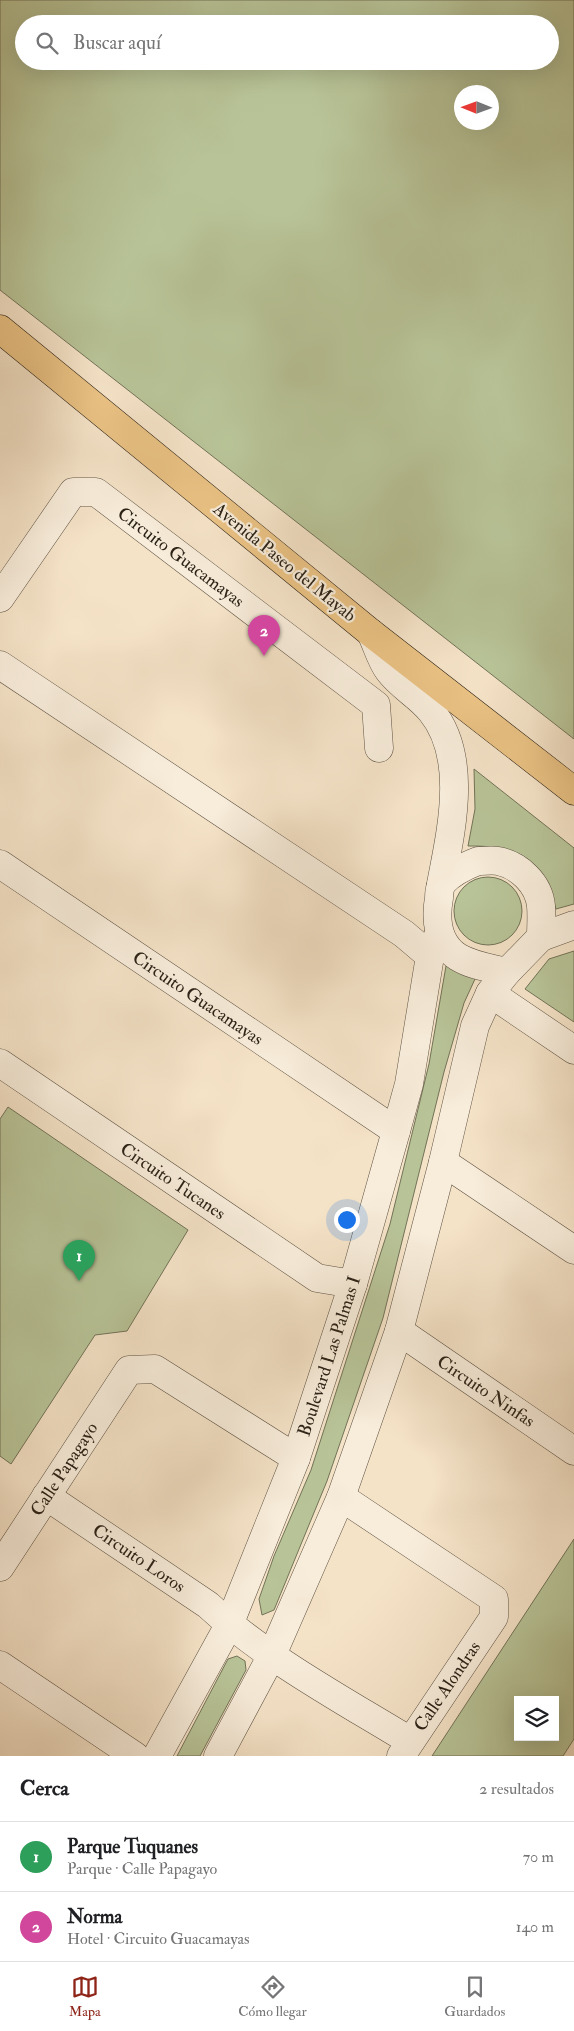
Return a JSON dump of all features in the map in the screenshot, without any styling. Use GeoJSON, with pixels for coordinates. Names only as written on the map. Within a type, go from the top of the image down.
{"type":"FeatureCollection","features":[{"type":"Feature","properties":{"kind":"main road","name":"Avenida Paseo del Mayab"},"geometry":{"type":"LineString","coordinates":[[0,329],[371,633],[574,791]]}},
{"type":"Feature","properties":{"kind":"street","name":"Circuito Guacamayas"},"geometry":{"type":"LineString","coordinates":[[0,598],[73,492],[96,492],[376,705],[379,748]]}},
{"type":"Feature","properties":{"kind":"street"},"geometry":{"type":"LineString","coordinates":[[371,633],[388,671],[431,711],[447,738],[456,788],[451,834],[436,914],[435,945]]}},
{"type":"Feature","properties":{"kind":"street"},"geometry":{"type":"LineString","coordinates":[[0,665],[404,934],[449,949],[474,965],[507,972]]}},
{"type":"Feature","properties":{"kind":"street"},"geometry":{"type":"LineString","coordinates":[[441,884],[461,867],[478,861],[498,861],[515,867],[527,876],[537,891],[541,904],[541,937]]}},
{"type":"Feature","properties":{"kind":"street","name":"Circuito Guacamayas"},"geometry":{"type":"LineString","coordinates":[[0,864],[396,1131]]}},
{"type":"Feature","properties":{"kind":"street"},"geometry":{"type":"LineString","coordinates":[[218,1756],[272,1655],[340,1497],[399,1331],[443,1162],[474,1026],[490,993],[507,972],[541,937],[574,925]]}},
{"type":"Feature","properties":{"kind":"street","name":"Boulevard Las Palmas I"},"geometry":{"type":"LineString","coordinates":[[156,1756],[229,1625],[296,1458],[353,1284],[409,1084],[435,945]]}},
{"type":"Feature","properties":{"kind":"street"},"geometry":{"type":"LineString","coordinates":[[490,993],[574,1050]]}},
{"type":"Feature","properties":{"kind":"street","name":"Circuito Tucanes"},"geometry":{"type":"LineString","coordinates":[[0,1063],[317,1278],[353,1284]]}},
{"type":"Feature","properties":{"kind":"street"},"geometry":{"type":"LineString","coordinates":[[443,1162],[574,1250]]}},
{"type":"Feature","properties":{"kind":"street","name":"Circuito Ninfas"},"geometry":{"type":"LineString","coordinates":[[399,1331],[574,1451]]}},
{"type":"Feature","properties":{"kind":"street","name":"Calle Papagayo"},"geometry":{"type":"LineString","coordinates":[[0,1567],[129,1370],[155,1369],[296,1458]]}},
{"type":"Feature","properties":{"kind":"street","name":"Circuito Loros"},"geometry":{"type":"LineString","coordinates":[[46,1496],[208,1605],[229,1625],[405,1749]]}},
{"type":"Feature","properties":{"kind":"street","name":"Calle Alondras"},"geometry":{"type":"LineString","coordinates":[[340,1497],[494,1599],[494,1617],[405,1749]]}},
{"type":"Feature","properties":{"kind":"street"},"geometry":{"type":"LineString","coordinates":[[0,1665],[135,1756]]}},
{"type":"Feature","properties":{"kind":"green space"},"geometry":{"type":"Polygon","coordinates":[[[0,0],[574,0],[574,739],[0,290],[0,0]]]}},
{"type":"Feature","properties":{"kind":"green space"},"geometry":{"type":"Polygon","coordinates":[[[474,769],[574,848],[574,904],[556,909],[540,872],[534,864],[517,853],[498,848],[468,846],[475,809],[474,769]]]}},
{"type":"Feature","properties":{"kind":"green space"},"geometry":{"type":"Polygon","coordinates":[[[488,877],[501,879],[512,887],[520,898],[522,911],[520,924],[512,935],[501,943],[488,945],[475,943],[464,935],[456,924],[454,911],[456,898],[464,887],[475,879],[488,877]]]}},
{"type":"Feature","properties":{"kind":"green space"},"geometry":{"type":"Polygon","coordinates":[[[574,951],[574,1022],[525,989],[549,959],[574,951]]]}},
{"type":"Feature","properties":{"kind":"green space"},"geometry":{"type":"Polygon","coordinates":[[[446,966],[475,979],[464,1003],[444,1072],[383,1318],[327,1481],[274,1610],[262,1615],[259,1599],[274,1556],[311,1470],[390,1224],[429,1064],[446,966]]]}},
{"type":"Feature","properties":{"kind":"green space"},"geometry":{"type":"Polygon","coordinates":[[[8,1107],[188,1230],[127,1331],[95,1335],[11,1464],[0,1456],[0,1119],[8,1107]]]}},
{"type":"Feature","properties":{"kind":"green space"},"geometry":{"type":"Polygon","coordinates":[[[574,1539],[574,1739],[563,1756],[432,1756],[574,1539]]]}},
{"type":"Feature","properties":{"kind":"green space"},"geometry":{"type":"Polygon","coordinates":[[[237,1656],[245,1661],[246,1670],[200,1756],[177,1756],[228,1659],[237,1656]]]}},
{"type":"Feature","properties":{"kind":"place","name":"Norma"},"geometry":{"type":"Point","coordinates":[264,656]}},
{"type":"Feature","properties":{"kind":"place","name":"Parque Tuquanes"},"geometry":{"type":"Point","coordinates":[79,1281]}}]}
